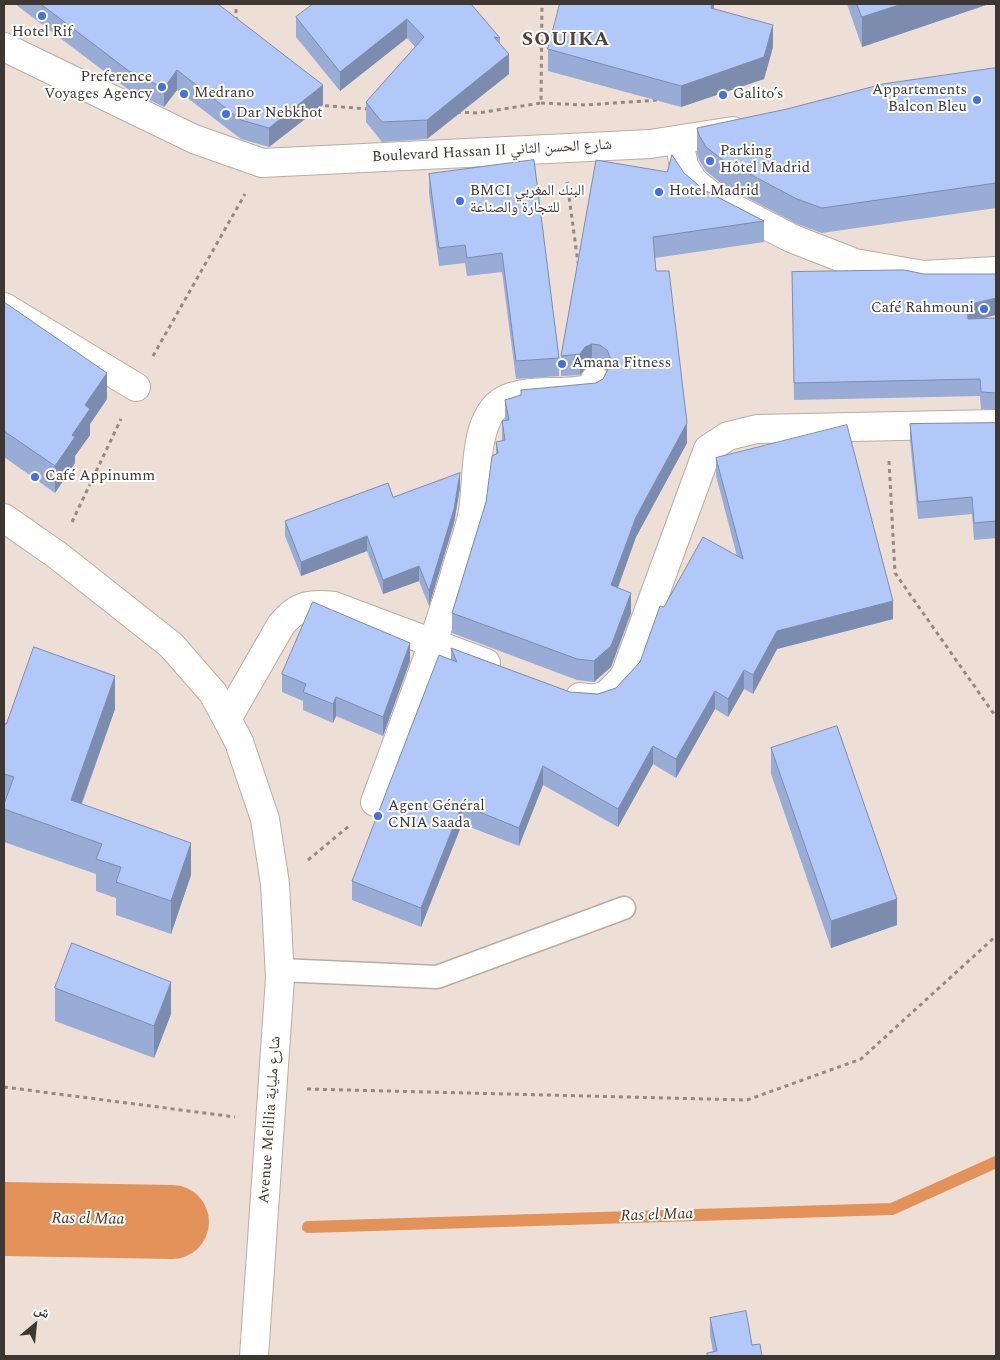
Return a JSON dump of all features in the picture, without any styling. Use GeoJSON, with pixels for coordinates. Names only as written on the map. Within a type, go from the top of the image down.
{"type":"FeatureCollection","features":[{"type":"Feature","properties":{"kind":"street","name":"Boulevard Hassan II شارع الحسن الثاني"},"geometry":{"type":"LineString","coordinates":[[4,46],[194,139],[262,163],[563,149],[679,140],[758,126]]}},
{"type":"Feature","properties":{"kind":"street"},"geometry":{"type":"LineString","coordinates":[[679,140],[684,166],[694,182],[714,198],[790,238],[856,263],[923,275],[996,271]]}},
{"type":"Feature","properties":{"kind":"street"},"geometry":{"type":"LineString","coordinates":[[4,307],[136,387]]}},
{"type":"Feature","properties":{"kind":"street"},"geometry":{"type":"LineString","coordinates":[[375,802],[434,644],[473,512],[485,423],[498,404],[510,398],[524,395],[581,391],[592,388],[595,380]]}},
{"type":"Feature","properties":{"kind":"street"},"geometry":{"type":"LineString","coordinates":[[555,688],[592,699],[610,693],[624,674],[708,450],[728,436],[757,429],[996,424]]}},
{"type":"Feature","properties":{"kind":"street","name":"Avenue Melilia شارع ملياية"},"geometry":{"type":"LineString","coordinates":[[4,518],[57,555],[171,644],[213,693],[239,742],[265,818],[275,884],[280,970],[255,1348]]}},
{"type":"Feature","properties":{"kind":"street"},"geometry":{"type":"LineString","coordinates":[[227,719],[281,625],[290,614],[314,604],[334,606],[508,671]]}},
{"type":"Feature","properties":{"kind":"lane"},"geometry":{"type":"LineString","coordinates":[[280,970],[437,977],[624,908]]}},
{"type":"Feature","properties":{"kind":"path"},"geometry":{"type":"LineString","coordinates":[[236,4],[236,25]]}},
{"type":"Feature","properties":{"kind":"path"},"geometry":{"type":"LineString","coordinates":[[542,4],[542,103]]}},
{"type":"Feature","properties":{"kind":"path"},"geometry":{"type":"LineString","coordinates":[[449,112],[478,113],[532,103],[560,102],[585,105],[660,100]]}},
{"type":"Feature","properties":{"kind":"path"},"geometry":{"type":"LineString","coordinates":[[316,105],[374,109]]}},
{"type":"Feature","properties":{"kind":"path"},"geometry":{"type":"LineString","coordinates":[[563,149],[579,264]]}},
{"type":"Feature","properties":{"kind":"path"},"geometry":{"type":"LineString","coordinates":[[887,425],[895,573],[996,718]]}},
{"type":"Feature","properties":{"kind":"path"},"geometry":{"type":"LineString","coordinates":[[275,884],[330,843],[375,802]]}},
{"type":"Feature","properties":{"kind":"path"},"geometry":{"type":"LineString","coordinates":[[273,1088],[747,1100],[861,1059],[996,936]]}},
{"type":"Feature","properties":{"kind":"path"},"geometry":{"type":"LineString","coordinates":[[4,1087],[270,1129]]}},
{"type":"Feature","properties":{"kind":"building"},"geometry":{"type":"Polygon","coordinates":[[[41,4],[218,4],[323,85],[269,128],[241,120],[177,70],[164,88],[129,71],[41,4]]]}},
{"type":"Feature","properties":{"kind":"building"},"geometry":{"type":"Polygon","coordinates":[[[313,4],[471,4],[500,38],[494,37],[509,54],[427,120],[382,122],[366,102],[424,37],[407,19],[340,72],[296,17],[313,4]]]}},
{"type":"Feature","properties":{"kind":"building"},"geometry":{"type":"Polygon","coordinates":[[[560,4],[712,4],[711,8],[773,25],[764,57],[681,86],[548,49],[560,4]]]}},
{"type":"Feature","properties":{"kind":"building"},"geometry":{"type":"Polygon","coordinates":[[[857,4],[902,4],[862,17],[857,4]]]}},
{"type":"Feature","properties":{"kind":"building"},"geometry":{"type":"Polygon","coordinates":[[[996,68],[996,183],[822,208],[797,199],[723,160],[706,147],[697,128],[787,109],[883,84],[996,68]]]}},
{"type":"Feature","properties":{"kind":"building"},"geometry":{"type":"Polygon","coordinates":[[[672,155],[684,173],[704,190],[764,221],[653,237],[656,271],[669,271],[687,423],[636,517],[611,585],[631,593],[611,646],[594,661],[577,659],[452,613],[486,502],[492,456],[498,453],[496,442],[505,440],[502,421],[509,420],[505,400],[521,395],[521,390],[596,383],[603,379],[610,365],[610,357],[607,350],[600,345],[592,344],[585,347],[580,354],[561,356],[596,160],[667,172],[672,155]]]}},
{"type":"Feature","properties":{"kind":"building"},"geometry":{"type":"Polygon","coordinates":[[[534,160],[559,358],[516,361],[502,253],[467,258],[465,245],[439,248],[429,174],[534,160]]]}},
{"type":"Feature","properties":{"kind":"building"},"geometry":{"type":"Polygon","coordinates":[[[904,270],[924,274],[996,274],[996,298],[967,305],[968,319],[996,318],[996,393],[981,392],[980,379],[794,383],[792,272],[904,270]]]}},
{"type":"Feature","properties":{"kind":"building"},"geometry":{"type":"Polygon","coordinates":[[[4,302],[107,373],[85,405],[90,409],[72,435],[75,437],[55,466],[4,431],[4,302]]]}},
{"type":"Feature","properties":{"kind":"building"},"geometry":{"type":"Polygon","coordinates":[[[996,423],[996,521],[974,523],[972,497],[918,502],[910,424],[996,423]]]}},
{"type":"Feature","properties":{"kind":"building"},"geometry":{"type":"Polygon","coordinates":[[[847,425],[893,601],[777,631],[753,675],[744,670],[728,699],[715,691],[676,759],[653,746],[618,809],[543,766],[519,828],[462,805],[421,908],[352,881],[439,655],[457,662],[451,648],[570,692],[598,694],[616,688],[640,662],[660,606],[664,607],[703,537],[743,559],[716,458],[847,425]]]}},
{"type":"Feature","properties":{"kind":"building"},"geometry":{"type":"Polygon","coordinates":[[[460,473],[454,509],[429,591],[419,566],[383,580],[367,536],[301,562],[285,521],[388,483],[393,497],[460,473]]]}},
{"type":"Feature","properties":{"kind":"building"},"geometry":{"type":"Polygon","coordinates":[[[313,602],[410,643],[383,717],[336,697],[333,704],[303,692],[306,684],[282,674],[313,602]]]}},
{"type":"Feature","properties":{"kind":"building"},"geometry":{"type":"Polygon","coordinates":[[[34,647],[115,676],[71,800],[191,843],[171,901],[116,882],[121,867],[96,859],[102,844],[4,809],[14,777],[4,774],[4,723],[6,724],[34,647]]]}},
{"type":"Feature","properties":{"kind":"building"},"geometry":{"type":"Polygon","coordinates":[[[837,726],[897,899],[831,921],[771,748],[837,726]]]}},
{"type":"Feature","properties":{"kind":"building"},"geometry":{"type":"Polygon","coordinates":[[[72,943],[171,982],[154,1026],[55,988],[72,943]]]}},
{"type":"Feature","properties":{"kind":"building"},"geometry":{"type":"Polygon","coordinates":[[[746,1311],[752,1345],[760,1344],[762,1356],[707,1356],[707,1353],[717,1351],[710,1318],[746,1311]]]}},
{"type":"Feature","properties":{"kind":"waterway","name":"Ras el Maa"},"geometry":{"type":"LineString","coordinates":[[308,1227],[892,1209],[996,1162]]}},
{"type":"Feature","properties":{"kind":"waterway","name":"Ras el Maa"},"geometry":{"type":"LineString","coordinates":[[4,1219],[172,1222]]}},
{"type":"Feature","properties":{"kind":"place","name":"Hotel Rif"},"geometry":{"type":"Point","coordinates":[42,16]}},
{"type":"Feature","properties":{"kind":"place","name":"Preference Voyages Agency"},"geometry":{"type":"Point","coordinates":[162,87]}},
{"type":"Feature","properties":{"kind":"place","name":"Medrano"},"geometry":{"type":"Point","coordinates":[184,94]}},
{"type":"Feature","properties":{"kind":"place","name":"Galito’s"},"geometry":{"type":"Point","coordinates":[723,95]}},
{"type":"Feature","properties":{"kind":"place","name":"Appartements Balcon Bleu"},"geometry":{"type":"Point","coordinates":[977,100]}},
{"type":"Feature","properties":{"kind":"place","name":"Dar Nebkhot"},"geometry":{"type":"Point","coordinates":[226,114]}},
{"type":"Feature","properties":{"kind":"place","name":"Parking Hôtel Madrid"},"geometry":{"type":"Point","coordinates":[710,161]}},
{"type":"Feature","properties":{"kind":"place","name":"Hotel Madrid"},"geometry":{"type":"Point","coordinates":[659,192]}},
{"type":"Feature","properties":{"kind":"place","name":"BMCI البنك المغربي للتجارة والصناعة"},"geometry":{"type":"Point","coordinates":[460,201]}},
{"type":"Feature","properties":{"kind":"place","name":"Café Rahmouni"},"geometry":{"type":"Point","coordinates":[984,309]}},
{"type":"Feature","properties":{"kind":"place","name":"Amana Fitness"},"geometry":{"type":"Point","coordinates":[562,364]}},
{"type":"Feature","properties":{"kind":"place","name":"Café Appinumm"},"geometry":{"type":"Point","coordinates":[35,477]}},
{"type":"Feature","properties":{"kind":"place","name":"Agent Général CNIA Saada"},"geometry":{"type":"Point","coordinates":[378,816]}},
{"type":"Feature","properties":{"kind":"district","name":"SOUIKA"},"geometry":{"type":"Point","coordinates":[566,41]}}]}
